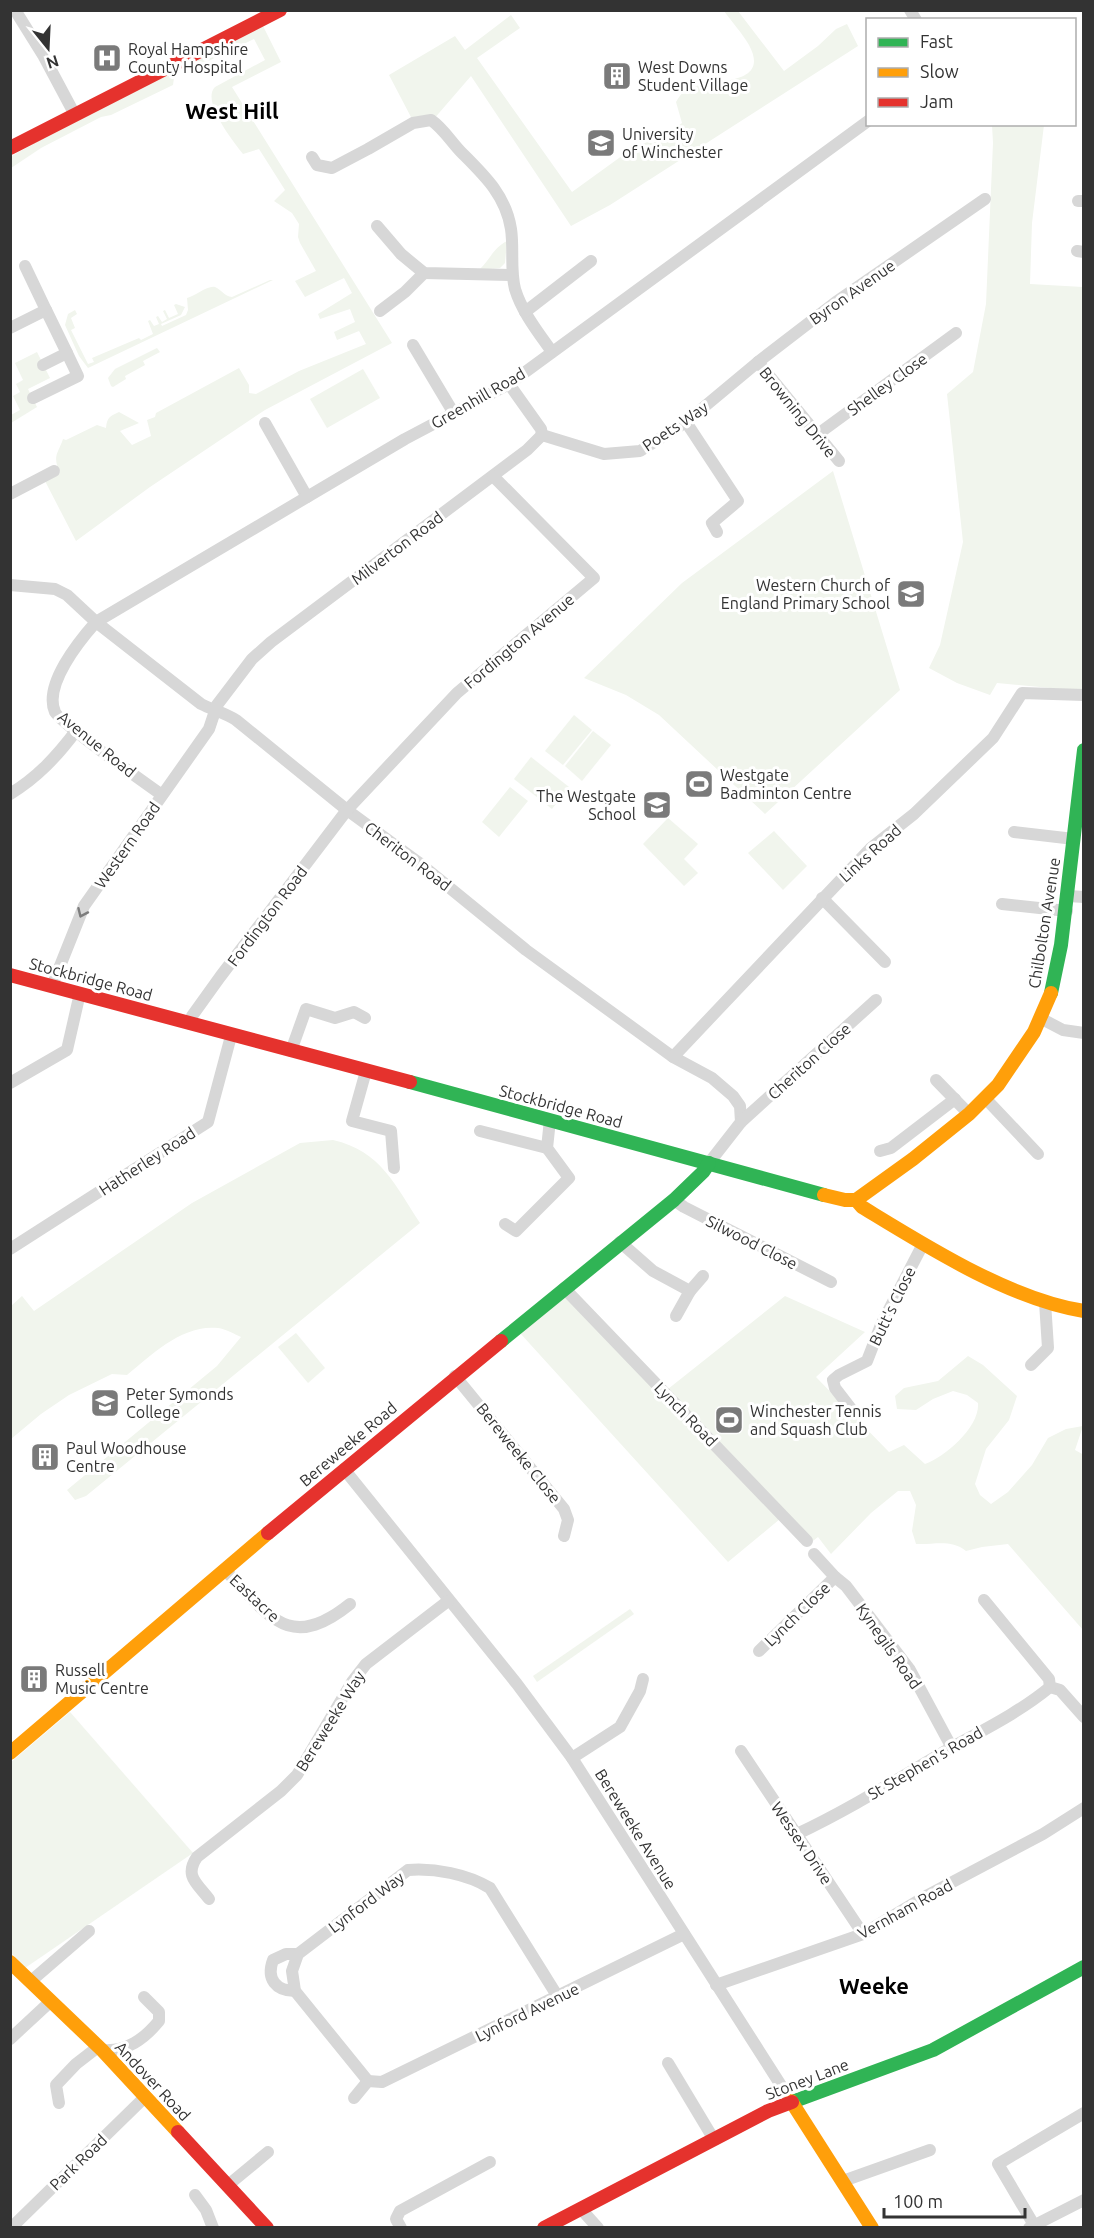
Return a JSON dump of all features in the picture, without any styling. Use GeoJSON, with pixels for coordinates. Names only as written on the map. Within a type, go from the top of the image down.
{"type":"FeatureCollection","features":[{"type":"Feature","properties":{"kind":"main road"},"geometry":{"type":"LineString","coordinates":[[10,148],[280,10]]}},
{"type":"Feature","properties":{"kind":"main road","name":"Chilbolton Avenue"},"geometry":{"type":"LineString","coordinates":[[856,1200],[913,1159],[999,1085],[1019,1057],[1040,1018],[1052,992],[1067,911],[1074,839],[1081,805],[1083,750]]}},
{"type":"Feature","properties":{"kind":"main road","name":"Stockbridge Road"},"geometry":{"type":"LineString","coordinates":[[10,975],[821,1194],[856,1200],[862,1207],[922,1244],[978,1274],[1045,1302],[1083,1311]]}},
{"type":"Feature","properties":{"kind":"main road","name":"Bereweeke Road"},"geometry":{"type":"LineString","coordinates":[[10,1753],[455,1376],[674,1200],[703,1172],[709,1163]]}},
{"type":"Feature","properties":{"kind":"main road","name":"Andover Road"},"geometry":{"type":"LineString","coordinates":[[10,1962],[146,2097],[226,2186],[251,2221],[267,2228]]}},
{"type":"Feature","properties":{"kind":"main road","name":"Stoney Lane"},"geometry":{"type":"LineString","coordinates":[[547,2227],[713,2138],[791,2101],[933,2050],[1083,1967]]}},
{"type":"Feature","properties":{"kind":"main road","name":"Bereweeke Avenue"},"geometry":{"type":"LineString","coordinates":[[791,2101],[872,2228]]}},
{"type":"Feature","properties":{"kind":"street"},"geometry":{"type":"LineString","coordinates":[[15,10],[38,46],[75,115]]}},
{"type":"Feature","properties":{"kind":"street"},"geometry":{"type":"LineString","coordinates":[[312,158],[317,165],[332,168],[341,156],[412,123],[431,120],[441,127],[461,152],[481,170],[503,200],[512,232],[514,287],[525,312],[552,352]]}},
{"type":"Feature","properties":{"kind":"street","name":"Greenhill Road"},"geometry":{"type":"LineString","coordinates":[[96,622],[453,412],[509,384],[866,122]]}},
{"type":"Feature","properties":{"kind":"street","name":"Byron Avenue"},"geometry":{"type":"LineString","coordinates":[[732,384],[836,302],[980,203],[982,218]]}},
{"type":"Feature","properties":{"kind":"street"},"geometry":{"type":"LineString","coordinates":[[376,226],[401,254],[424,273],[513,275]]}},
{"type":"Feature","properties":{"kind":"street"},"geometry":{"type":"LineString","coordinates":[[525,312],[591,261]]}},
{"type":"Feature","properties":{"kind":"street"},"geometry":{"type":"LineString","coordinates":[[25,266],[78,376],[33,398]]}},
{"type":"Feature","properties":{"kind":"street"},"geometry":{"type":"LineString","coordinates":[[380,311],[405,292],[424,273]]}},
{"type":"Feature","properties":{"kind":"street"},"geometry":{"type":"LineString","coordinates":[[10,328],[46,310]]}},
{"type":"Feature","properties":{"kind":"street","name":"Shelley Close"},"geometry":{"type":"LineString","coordinates":[[818,434],[956,333]]}},
{"type":"Feature","properties":{"kind":"street"},"geometry":{"type":"LineString","coordinates":[[413,345],[453,412]]}},
{"type":"Feature","properties":{"kind":"street"},"geometry":{"type":"LineString","coordinates":[[43,365],[67,353]]}},
{"type":"Feature","properties":{"kind":"street","name":"Browning Drive"},"geometry":{"type":"LineString","coordinates":[[758,362],[818,434],[838,462]]}},
{"type":"Feature","properties":{"kind":"street"},"geometry":{"type":"LineString","coordinates":[[509,384],[541,429],[542,435]]}},
{"type":"Feature","properties":{"kind":"street","name":"Poets Way"},"geometry":{"type":"LineString","coordinates":[[542,435],[604,454],[640,451],[686,422],[732,384]]}},
{"type":"Feature","properties":{"kind":"street"},"geometry":{"type":"LineString","coordinates":[[686,422],[738,501],[712,523],[717,532]]}},
{"type":"Feature","properties":{"kind":"street"},"geometry":{"type":"LineString","coordinates":[[265,423],[308,497]]}},
{"type":"Feature","properties":{"kind":"street","name":"Milverton Road"},"geometry":{"type":"LineString","coordinates":[[214,711],[262,649],[493,476],[527,450],[542,435]]}},
{"type":"Feature","properties":{"kind":"street"},"geometry":{"type":"LineString","coordinates":[[10,494],[54,471]]}},
{"type":"Feature","properties":{"kind":"street","name":"Fordington Avenue"},"geometry":{"type":"LineString","coordinates":[[347,810],[457,693],[594,578],[493,476]]}},
{"type":"Feature","properties":{"kind":"street","name":"Cheriton Road"},"geometry":{"type":"LineString","coordinates":[[13,585],[55,589],[75,600],[96,622],[201,704],[214,711],[226,713],[236,720],[347,810],[418,862],[526,950],[674,1057],[712,1078],[733,1096],[740,1106],[741,1122]]}},
{"type":"Feature","properties":{"kind":"street","name":"Avenue Road"},"geometry":{"type":"LineString","coordinates":[[96,622],[77,644],[62,671],[54,700],[56,713],[76,731],[162,795]]}},
{"type":"Feature","properties":{"kind":"street","name":"Links Road"},"geometry":{"type":"LineString","coordinates":[[674,1057],[871,848],[914,814],[993,738],[1022,693],[1083,694]]}},
{"type":"Feature","properties":{"kind":"street","name":"Western Road"},"geometry":{"type":"LineString","coordinates":[[52,986],[84,906],[209,729],[214,711]]}},
{"type":"Feature","properties":{"kind":"street"},"geometry":{"type":"LineString","coordinates":[[10,794],[33,780],[56,757],[76,731]]}},
{"type":"Feature","properties":{"kind":"street","name":"Fordington Road"},"geometry":{"type":"LineString","coordinates":[[190,1023],[192,1016],[220,977],[347,810]]}},
{"type":"Feature","properties":{"kind":"street"},"geometry":{"type":"LineString","coordinates":[[1014,832],[1074,839]]}},
{"type":"Feature","properties":{"kind":"street"},"geometry":{"type":"LineString","coordinates":[[1068,896],[1083,897]]}},
{"type":"Feature","properties":{"kind":"street"},"geometry":{"type":"LineString","coordinates":[[822,898],[885,962]]}},
{"type":"Feature","properties":{"kind":"street"},"geometry":{"type":"LineString","coordinates":[[1002,903],[1067,911]]}},
{"type":"Feature","properties":{"kind":"street"},"geometry":{"type":"LineString","coordinates":[[10,1083],[67,1050],[80,993]]}},
{"type":"Feature","properties":{"kind":"street","name":"Cheriton Close"},"geometry":{"type":"LineString","coordinates":[[741,1122],[876,1000]]}},
{"type":"Feature","properties":{"kind":"street"},"geometry":{"type":"LineString","coordinates":[[291,1051],[306,1009],[335,1018],[354,1012],[365,1018]]}},
{"type":"Feature","properties":{"kind":"street"},"geometry":{"type":"LineString","coordinates":[[1040,1018],[1063,1030],[1083,1033]]}},
{"type":"Feature","properties":{"kind":"street","name":"Hatherley Road"},"geometry":{"type":"LineString","coordinates":[[10,1249],[208,1122],[231,1036]]}},
{"type":"Feature","properties":{"kind":"street"},"geometry":{"type":"LineString","coordinates":[[366,1071],[352,1121],[391,1131],[394,1168]]}},
{"type":"Feature","properties":{"kind":"street"},"geometry":{"type":"LineString","coordinates":[[936,1080],[969,1113]]}},
{"type":"Feature","properties":{"kind":"street"},"geometry":{"type":"LineString","coordinates":[[985,1098],[1038,1154]]}},
{"type":"Feature","properties":{"kind":"street"},"geometry":{"type":"LineString","coordinates":[[880,1150],[891,1148],[955,1100]]}},
{"type":"Feature","properties":{"kind":"street"},"geometry":{"type":"LineString","coordinates":[[547,1148],[550,1120]]}},
{"type":"Feature","properties":{"kind":"street"},"geometry":{"type":"LineString","coordinates":[[709,1163],[741,1122]]}},
{"type":"Feature","properties":{"kind":"street"},"geometry":{"type":"LineString","coordinates":[[480,1131],[547,1148],[569,1178],[516,1232],[505,1224]]}},
{"type":"Feature","properties":{"kind":"street","name":"Silwood Close"},"geometry":{"type":"LineString","coordinates":[[674,1200],[831,1282]]}},
{"type":"Feature","properties":{"kind":"street"},"geometry":{"type":"LineString","coordinates":[[621,1242],[653,1271],[690,1291]]}},
{"type":"Feature","properties":{"kind":"street","name":"Butt's Close"},"geometry":{"type":"LineString","coordinates":[[855,1414],[835,1388],[833,1380],[867,1361],[881,1325],[922,1244]]}},
{"type":"Feature","properties":{"kind":"street"},"geometry":{"type":"LineString","coordinates":[[676,1316],[690,1291],[704,1276]]}},
{"type":"Feature","properties":{"kind":"street","name":"Lynch Road"},"geometry":{"type":"LineString","coordinates":[[564,1288],[807,1541]]}},
{"type":"Feature","properties":{"kind":"street"},"geometry":{"type":"LineString","coordinates":[[1032,1365],[1048,1348],[1045,1302]]}},
{"type":"Feature","properties":{"kind":"street","name":"Bereweeke Close"},"geometry":{"type":"LineString","coordinates":[[455,1376],[564,1509],[568,1520],[564,1536]]}},
{"type":"Feature","properties":{"kind":"street","name":"Bereweeke Avenue"},"geometry":{"type":"LineString","coordinates":[[344,1469],[517,1684],[572,1758],[791,2101]]}},
{"type":"Feature","properties":{"kind":"street","name":"Kynegils Road"},"geometry":{"type":"LineString","coordinates":[[814,1554],[846,1586],[910,1670],[952,1748]]}},
{"type":"Feature","properties":{"kind":"street","name":"Eastacre"},"geometry":{"type":"LineString","coordinates":[[225,1569],[277,1622],[290,1626],[316,1626],[336,1616],[350,1604]]}},
{"type":"Feature","properties":{"kind":"street","name":"Lynch Close"},"geometry":{"type":"LineString","coordinates":[[759,1651],[835,1577]]}},
{"type":"Feature","properties":{"kind":"street"},"geometry":{"type":"LineString","coordinates":[[984,1600],[1049,1679],[1050,1687],[1060,1690],[1079,1702],[1083,1717]]}},
{"type":"Feature","properties":{"kind":"street","name":"Bereweeke Way"},"geometry":{"type":"LineString","coordinates":[[209,1899],[191,1876],[190,1867],[197,1857],[281,1791],[297,1775],[352,1682],[366,1664],[448,1601]]}},
{"type":"Feature","properties":{"kind":"street"},"geometry":{"type":"LineString","coordinates":[[572,1758],[620,1727],[640,1691],[643,1679]]}},
{"type":"Feature","properties":{"kind":"street","name":"St Stephen's Road"},"geometry":{"type":"LineString","coordinates":[[797,1834],[826,1821],[952,1748],[1037,1698],[1050,1687]]}},
{"type":"Feature","properties":{"kind":"street","name":"Wessex Drive"},"geometry":{"type":"LineString","coordinates":[[741,1751],[863,1934]]}},
{"type":"Feature","properties":{"kind":"street","name":"Vernham Road"},"geometry":{"type":"LineString","coordinates":[[716,1985],[863,1934],[928,1895],[1043,1834],[1083,1808]]}},
{"type":"Feature","properties":{"kind":"street","name":"Lynford Way"},"geometry":{"type":"LineString","coordinates":[[368,2081],[296,1991],[280,1988],[272,1982],[270,1968],[273,1960],[280,1956],[298,1954],[408,1870],[421,1869],[448,1873],[480,1881],[490,1888],[558,1996]]}},
{"type":"Feature","properties":{"kind":"street"},"geometry":{"type":"LineString","coordinates":[[31,1981],[89,1930]]}},
{"type":"Feature","properties":{"kind":"street","name":"Lynford Avenue"},"geometry":{"type":"LineString","coordinates":[[368,2081],[382,2082],[684,1934]]}},
{"type":"Feature","properties":{"kind":"street"},"geometry":{"type":"LineString","coordinates":[[296,1991],[292,1971],[298,1954]]}},
{"type":"Feature","properties":{"kind":"street"},"geometry":{"type":"LineString","coordinates":[[59,2103],[56,2085],[76,2064],[100,2049],[110,2051],[134,2045],[159,2021],[159,2012],[144,1997]]}},
{"type":"Feature","properties":{"kind":"street"},"geometry":{"type":"LineString","coordinates":[[10,2040],[51,2001]]}},
{"type":"Feature","properties":{"kind":"street"},"geometry":{"type":"LineString","coordinates":[[668,2063],[713,2138]]}},
{"type":"Feature","properties":{"kind":"street"},"geometry":{"type":"LineString","coordinates":[[354,2098],[368,2081]]}},
{"type":"Feature","properties":{"kind":"street","name":"Park Road"},"geometry":{"type":"LineString","coordinates":[[11,2228],[146,2097]]}},
{"type":"Feature","properties":{"kind":"street"},"geometry":{"type":"LineString","coordinates":[[1082,2204],[1032,2226],[998,2164],[1083,2113]]}},
{"type":"Feature","properties":{"kind":"street"},"geometry":{"type":"LineString","coordinates":[[843,2181],[930,2150]]}},
{"type":"Feature","properties":{"kind":"street"},"geometry":{"type":"LineString","coordinates":[[226,2186],[267,2152]]}},
{"type":"Feature","properties":{"kind":"street"},"geometry":{"type":"LineString","coordinates":[[401,2228],[396,2219],[400,2211],[490,2162]]}},
{"type":"Feature","properties":{"kind":"street"},"geometry":{"type":"LineString","coordinates":[[195,2194],[206,2210],[213,2228]]}},
{"type":"Feature","properties":{"kind":"street"},"geometry":{"type":"LineString","coordinates":[[580,2209],[597,2228]]}},
{"type":"Feature","properties":{"kind":"shaded area"},"geometry":{"type":"Polygon","coordinates":[[[724,11],[738,11],[784,71],[818,46],[836,29],[847,24],[858,46],[610,205],[571,226],[471,76],[433,120],[412,119],[389,75],[455,36],[465,50],[511,15],[520,28],[477,58],[572,192],[648,137],[652,144],[682,123],[676,102],[686,90],[735,79],[745,75],[752,68],[754,59],[749,45],[724,11]]]}},
{"type":"Feature","properties":{"kind":"shaded area"},"geometry":{"type":"Polygon","coordinates":[[[263,26],[281,62],[232,87],[392,343],[265,410],[150,487],[76,541],[45,481],[60,473],[56,458],[63,439],[66,440],[97,425],[106,428],[110,417],[119,412],[139,423],[120,431],[132,445],[151,436],[147,420],[155,417],[156,413],[239,368],[249,385],[249,393],[256,394],[299,371],[366,344],[359,331],[337,340],[334,332],[355,322],[350,309],[320,319],[318,314],[352,293],[344,278],[305,297],[295,281],[316,271],[300,243],[299,224],[292,213],[274,201],[285,190],[259,149],[243,154],[215,111],[212,93],[215,87],[265,60],[254,39],[202,64],[194,60],[263,26]]]}},
{"type":"Feature","properties":{"kind":"shaded area"},"geometry":{"type":"Polygon","coordinates":[[[170,72],[174,78],[173,85],[111,115],[101,117],[41,148],[11,168],[10,157],[86,114],[170,72]]]}},
{"type":"Feature","properties":{"kind":"shaded area"},"geometry":{"type":"Polygon","coordinates":[[[992,126],[1044,126],[1032,223],[1030,284],[1083,287],[1083,691],[997,683],[990,695],[957,683],[929,668],[940,645],[963,542],[947,394],[973,372],[986,304],[992,126]]]}},
{"type":"Feature","properties":{"kind":"shaded area"},"geometry":{"type":"Polygon","coordinates":[[[507,241],[505,263],[500,268],[479,270],[498,247],[507,241]]]}},
{"type":"Feature","properties":{"kind":"shaded area"},"geometry":{"type":"Polygon","coordinates":[[[273,280],[88,368],[79,356],[65,325],[68,314],[75,310],[77,314],[71,318],[75,328],[71,330],[88,364],[94,362],[92,358],[153,334],[148,321],[150,320],[154,326],[159,324],[156,317],[158,316],[162,322],[167,319],[163,311],[165,310],[169,318],[178,314],[174,305],[176,304],[185,307],[181,315],[161,324],[162,326],[186,315],[187,298],[205,289],[215,287],[232,297],[273,280]]]}},
{"type":"Feature","properties":{"kind":"shaded area"},"geometry":{"type":"Polygon","coordinates":[[[157,348],[160,352],[143,361],[145,365],[125,376],[126,379],[111,386],[108,378],[115,369],[157,348]]]}},
{"type":"Feature","properties":{"kind":"shaded area"},"geometry":{"type":"Polygon","coordinates":[[[37,352],[50,378],[28,389],[37,407],[11,423],[11,415],[20,410],[13,396],[20,392],[16,384],[23,380],[15,363],[37,352]]]}},
{"type":"Feature","properties":{"kind":"shaded area"},"geometry":{"type":"Polygon","coordinates":[[[363,369],[380,398],[327,428],[310,399],[363,369]]]}},
{"type":"Feature","properties":{"kind":"shaded area"},"geometry":{"type":"Polygon","coordinates":[[[833,471],[900,690],[765,814],[659,715],[626,695],[584,678],[682,583],[833,471]]]}},
{"type":"Feature","properties":{"kind":"shaded area"},"geometry":{"type":"Polygon","coordinates":[[[574,715],[592,730],[563,765],[545,751],[574,715]]]}},
{"type":"Feature","properties":{"kind":"shaded area"},"geometry":{"type":"Polygon","coordinates":[[[593,731],[611,745],[582,781],[565,766],[593,731]]]}},
{"type":"Feature","properties":{"kind":"shaded area"},"geometry":{"type":"Polygon","coordinates":[[[531,757],[569,787],[552,809],[514,779],[531,757]]]}},
{"type":"Feature","properties":{"kind":"shaded area"},"geometry":{"type":"Polygon","coordinates":[[[510,787],[528,801],[499,837],[482,822],[510,787]]]}},
{"type":"Feature","properties":{"kind":"shaded area"},"geometry":{"type":"Polygon","coordinates":[[[668,818],[698,844],[684,859],[698,873],[684,886],[643,844],[668,818]]]}},
{"type":"Feature","properties":{"kind":"shaded area"},"geometry":{"type":"Polygon","coordinates":[[[774,831],[807,866],[783,890],[748,853],[774,831]]]}},
{"type":"Feature","properties":{"kind":"shaded area","name":"Peter Symonds College"},"geometry":{"type":"Polygon","coordinates":[[[333,1140],[363,1152],[375,1161],[394,1183],[420,1223],[86,1496],[75,1500],[67,1490],[217,1366],[241,1337],[218,1328],[205,1328],[180,1336],[127,1375],[112,1374],[69,1395],[11,1439],[11,1306],[22,1296],[34,1311],[192,1203],[300,1143],[333,1140]]]}},
{"type":"Feature","properties":{"kind":"shaded area","name":"Winchester Tennis and Squash Club"},"geometry":{"type":"Polygon","coordinates":[[[572,1288],[668,1389],[785,1296],[865,1332],[816,1377],[889,1452],[904,1445],[925,1464],[942,1455],[960,1440],[973,1422],[978,1403],[967,1395],[953,1391],[933,1399],[916,1410],[897,1409],[895,1396],[904,1388],[938,1381],[968,1356],[983,1365],[1017,1396],[1009,1420],[986,1449],[975,1484],[980,1495],[991,1504],[1008,1492],[1032,1465],[1048,1438],[1066,1429],[1083,1426],[1075,1450],[1084,1455],[1083,1630],[1008,1544],[966,1551],[948,1544],[916,1544],[912,1531],[916,1505],[910,1491],[898,1491],[871,1513],[831,1554],[818,1537],[809,1544],[780,1519],[728,1562],[520,1333],[572,1288]]]}},
{"type":"Feature","properties":{"kind":"shaded area"},"geometry":{"type":"Polygon","coordinates":[[[296,1333],[325,1368],[308,1383],[278,1347],[296,1333]]]}},
{"type":"Feature","properties":{"kind":"shaded area"},"geometry":{"type":"Polygon","coordinates":[[[630,1609],[634,1614],[537,1682],[533,1676],[630,1609]]]}},
{"type":"Feature","properties":{"kind":"shaded area"},"geometry":{"type":"Polygon","coordinates":[[[70,1712],[193,1853],[25,1968],[11,1953],[10,1763],[70,1712]]]}},
{"type":"Feature","properties":{"kind":"traffic: fast"},"geometry":{"type":"LineString","coordinates":[[1051,993],[1061,945],[1084,750]]}},
{"type":"Feature","properties":{"kind":"traffic: fast"},"geometry":{"type":"LineString","coordinates":[[410,1082],[824,1195]]}},
{"type":"Feature","properties":{"kind":"traffic: fast"},"geometry":{"type":"LineString","coordinates":[[501,1341],[674,1200],[703,1172],[709,1163]]}},
{"type":"Feature","properties":{"kind":"traffic: fast"},"geometry":{"type":"LineString","coordinates":[[792,2102],[933,2050],[1084,1967]]}},
{"type":"Feature","properties":{"kind":"traffic: slow"},"geometry":{"type":"LineString","coordinates":[[856,1200],[913,1159],[969,1114],[998,1085],[1034,1032],[1051,993]]}},
{"type":"Feature","properties":{"kind":"traffic: slow"},"geometry":{"type":"LineString","coordinates":[[824,1195],[856,1200],[862,1207],[913,1238],[998,1283],[1056,1305],[1084,1311]]}},
{"type":"Feature","properties":{"kind":"traffic: slow"},"geometry":{"type":"LineString","coordinates":[[10,1753],[268,1533]]}},
{"type":"Feature","properties":{"kind":"traffic: slow"},"geometry":{"type":"LineString","coordinates":[[10,1962],[102,2050],[178,2132]]}},
{"type":"Feature","properties":{"kind":"traffic: slow"},"geometry":{"type":"LineString","coordinates":[[791,2101],[872,2228]]}},
{"type":"Feature","properties":{"kind":"traffic: jam"},"geometry":{"type":"LineString","coordinates":[[10,148],[280,10]]}},
{"type":"Feature","properties":{"kind":"traffic: jam"},"geometry":{"type":"LineString","coordinates":[[10,975],[410,1082]]}},
{"type":"Feature","properties":{"kind":"traffic: jam"},"geometry":{"type":"LineString","coordinates":[[268,1533],[501,1341]]}},
{"type":"Feature","properties":{"kind":"traffic: jam"},"geometry":{"type":"LineString","coordinates":[[544,2228],[768,2111],[792,2102]]}},
{"type":"Feature","properties":{"kind":"traffic: jam"},"geometry":{"type":"LineString","coordinates":[[178,2132],[267,2228]]}},
{"type":"Feature","properties":{"kind":"place","name":"Royal Hampshire County Hospital"},"geometry":{"type":"Point","coordinates":[107,58]}},
{"type":"Feature","properties":{"kind":"place","name":"West Downs Student Village"},"geometry":{"type":"Point","coordinates":[617,76]}},
{"type":"Feature","properties":{"kind":"place","name":"University of Winchester"},"geometry":{"type":"Point","coordinates":[601,143]}},
{"type":"Feature","properties":{"kind":"place","name":"Western Church of England Primary School"},"geometry":{"type":"Point","coordinates":[911,594]}},
{"type":"Feature","properties":{"kind":"place","name":"Westgate Badminton Centre"},"geometry":{"type":"Point","coordinates":[699,784]}},
{"type":"Feature","properties":{"kind":"place","name":"The Westgate School"},"geometry":{"type":"Point","coordinates":[657,805]}},
{"type":"Feature","properties":{"kind":"place","name":"Peter Symonds College"},"geometry":{"type":"Point","coordinates":[105,1403]}},
{"type":"Feature","properties":{"kind":"place","name":"Winchester Tennis and Squash Club"},"geometry":{"type":"Point","coordinates":[729,1420]}},
{"type":"Feature","properties":{"kind":"place","name":"Paul Woodhouse Centre"},"geometry":{"type":"Point","coordinates":[45,1457]}},
{"type":"Feature","properties":{"kind":"place","name":"Russell Music Centre"},"geometry":{"type":"Point","coordinates":[34,1679]}},
{"type":"Feature","properties":{"kind":"district","name":"West Hill"},"geometry":{"type":"Point","coordinates":[232,111]}},
{"type":"Feature","properties":{"kind":"district","name":"Weeke"},"geometry":{"type":"Point","coordinates":[874,1986]}}]}
